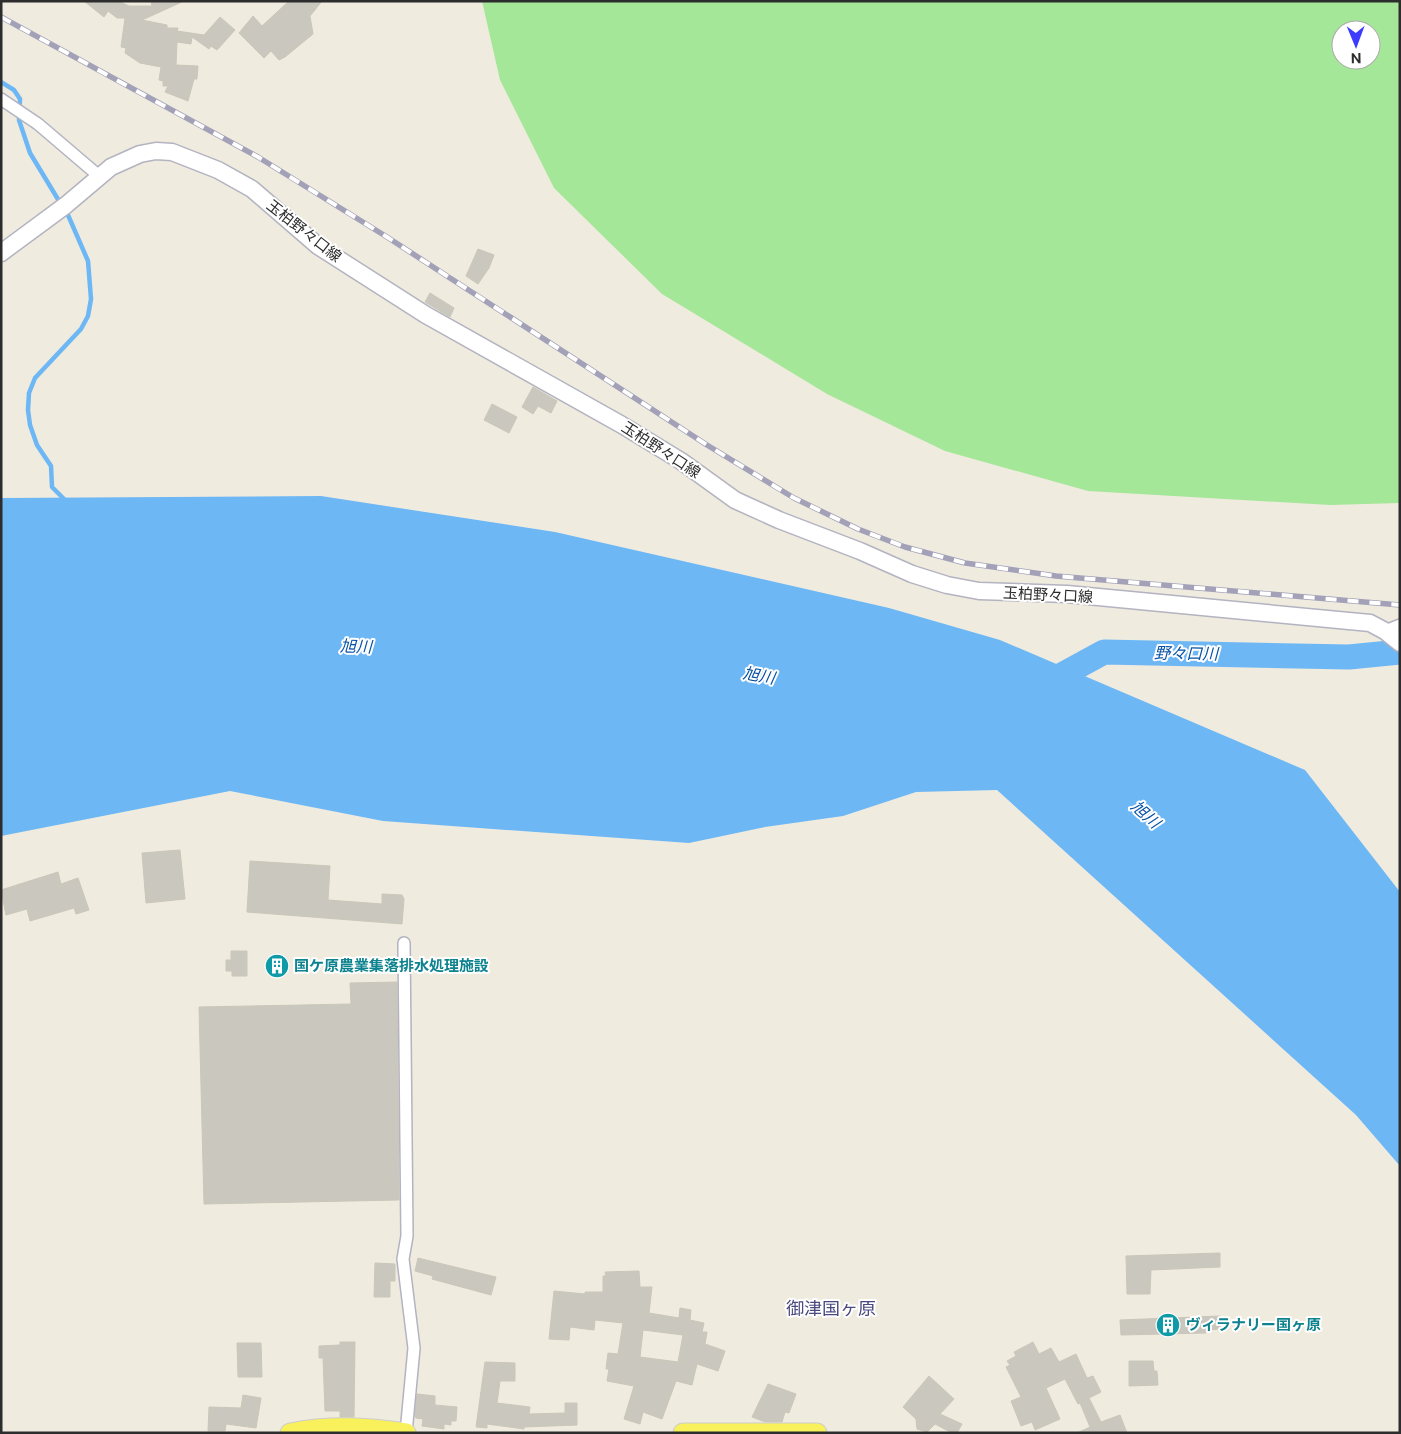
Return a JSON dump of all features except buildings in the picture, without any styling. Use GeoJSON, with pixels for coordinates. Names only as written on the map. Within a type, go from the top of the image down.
{"type":"FeatureCollection","features":[{"type":"Feature","properties":{"kind":"main road","name":"玉柏野々口線"},"geometry":{"type":"LineString","coordinates":[[1,253],[66,205],[99,176],[123,160],[156,151],[172,152],[218,170],[252,189],[318,246],[418,310],[622,425],[680,461],[735,500],[912,574],[947,585],[979,591],[1067,594],[1370,623],[1395,634]]}},
{"type":"Feature","properties":{"kind":"main road"},"geometry":{"type":"LineString","coordinates":[[290,1433],[361,1426],[406,1433]]}},
{"type":"Feature","properties":{"kind":"main road"},"geometry":{"type":"LineString","coordinates":[[683,1433],[817,1433]]}},
{"type":"Feature","properties":{"kind":"street"},"geometry":{"type":"LineString","coordinates":[[1,98],[25,114],[99,176]]}},
{"type":"Feature","properties":{"kind":"street"},"geometry":{"type":"LineString","coordinates":[[404,944],[407,1236],[403,1258],[414,1348],[406,1433]]}},
{"type":"Feature","properties":{"kind":"green space"},"geometry":{"type":"Polygon","coordinates":[[[482,1],[1400,1],[1400,503],[1330,505],[1088,491],[945,451],[827,394],[662,294],[554,188],[500,80],[482,1]]]}},
{"type":"Feature","properties":{"kind":"water","name":"旭川"},"geometry":{"type":"Polygon","coordinates":[[[321,496],[555,532],[889,608],[1000,640],[1305,770],[1400,892],[1400,1166],[1356,1115],[997,790],[916,792],[843,816],[765,827],[689,843],[383,821],[230,791],[1,836],[1,498],[321,496]]]}},
{"type":"Feature","properties":{"kind":"waterway"},"geometry":{"type":"LineString","coordinates":[[1,82],[14,90],[20,99],[19,120],[30,153],[59,201]]}},
{"type":"Feature","properties":{"kind":"waterway"},"geometry":{"type":"LineString","coordinates":[[66,501],[52,487],[51,466],[37,445],[30,425],[28,410],[29,393],[35,378],[81,329],[88,316],[91,299],[88,261],[68,215]]}},
{"type":"Feature","properties":{"kind":"waterway","name":"野々口川"},"geometry":{"type":"LineString","coordinates":[[1040,687],[1104,652],[1349,657],[1400,652]]}},
{"type":"Feature","properties":{"kind":"railway"},"geometry":{"type":"LineString","coordinates":[[1,17],[258,157],[387,237],[707,445],[794,498],[858,529],[905,547],[965,563],[1056,576],[1400,605]]}},
{"type":"Feature","properties":{"kind":"place","name":"国ケ原農業集落排水処理施設"},"geometry":{"type":"Point","coordinates":[277,966]}},
{"type":"Feature","properties":{"kind":"place","name":"ヴィラナリー国ヶ原"},"geometry":{"type":"Point","coordinates":[1168,1325]}},
{"type":"Feature","properties":{"kind":"district","name":"御津国ヶ原"},"geometry":{"type":"Point","coordinates":[831,1309]}}]}
